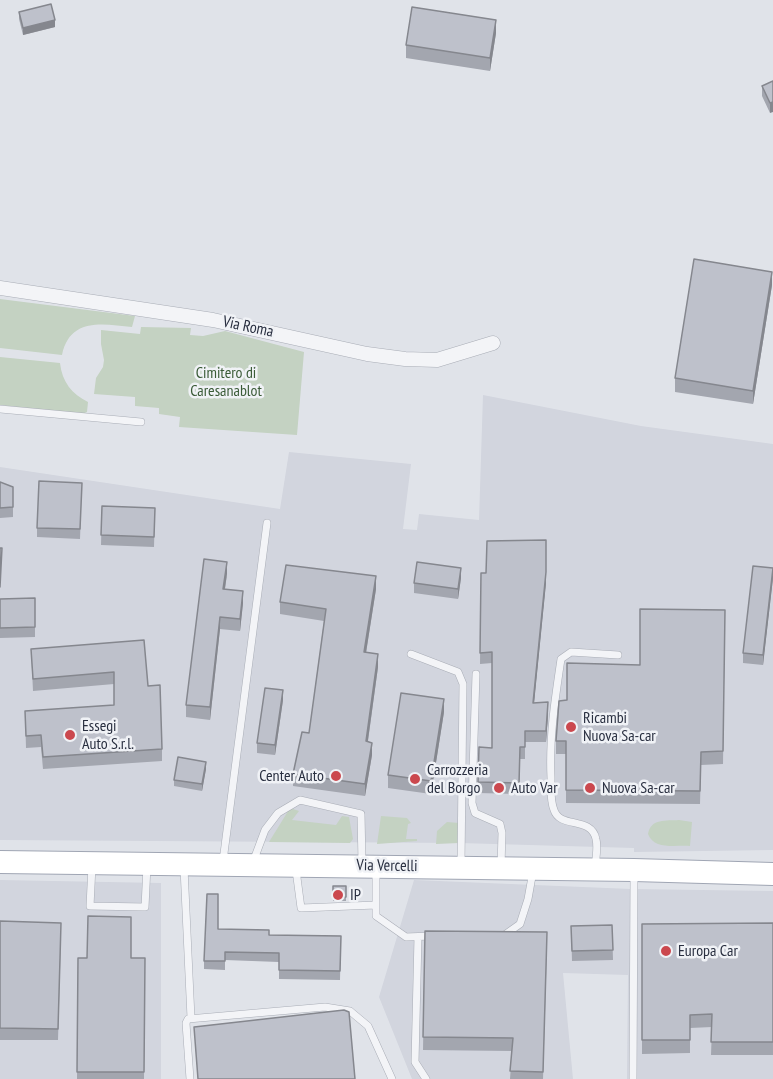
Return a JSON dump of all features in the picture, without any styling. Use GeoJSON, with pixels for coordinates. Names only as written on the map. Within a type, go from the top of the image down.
{"type":"FeatureCollection","features":[{"type":"Feature","properties":{"kind":"main road","name":"Via Vercelli"},"geometry":{"type":"LineString","coordinates":[[0,862],[595,869],[773,874]]}},
{"type":"Feature","properties":{"kind":"street","name":"Via Roma"},"geometry":{"type":"LineString","coordinates":[[0,288],[213,320],[367,354],[405,359],[437,360],[493,343]]}},
{"type":"Feature","properties":{"kind":"lane"},"geometry":{"type":"LineString","coordinates":[[0,409],[141,422]]}},
{"type":"Feature","properties":{"kind":"lane"},"geometry":{"type":"LineString","coordinates":[[223,864],[267,523]]}},
{"type":"Feature","properties":{"kind":"lane"},"geometry":{"type":"LineString","coordinates":[[595,869],[597,840],[593,832],[586,826],[560,819],[554,813],[551,801],[550,758],[555,697],[561,659],[572,652],[618,655]]}},
{"type":"Feature","properties":{"kind":"lane"},"geometry":{"type":"LineString","coordinates":[[411,654],[458,672],[463,684],[461,868]]}},
{"type":"Feature","properties":{"kind":"lane"},"geometry":{"type":"LineString","coordinates":[[476,674],[472,803],[475,813],[500,824],[501,868]]}},
{"type":"Feature","properties":{"kind":"lane"},"geometry":{"type":"LineString","coordinates":[[252,864],[265,830],[278,813],[300,800],[361,814],[376,916],[406,937],[440,936]]}},
{"type":"Feature","properties":{"kind":"lane"},"geometry":{"type":"LineString","coordinates":[[92,862],[90,906],[145,907],[147,864]]}},
{"type":"Feature","properties":{"kind":"lane"},"geometry":{"type":"LineString","coordinates":[[184,864],[191,1018]]}},
{"type":"Feature","properties":{"kind":"lane"},"geometry":{"type":"LineString","coordinates":[[295,865],[301,908],[376,905]]}},
{"type":"Feature","properties":{"kind":"lane"},"geometry":{"type":"LineString","coordinates":[[493,936],[504,936],[520,924],[528,899],[533,869]]}},
{"type":"Feature","properties":{"kind":"lane"},"geometry":{"type":"LineString","coordinates":[[633,1079],[634,870]]}},
{"type":"Feature","properties":{"kind":"lane"},"geometry":{"type":"LineString","coordinates":[[418,937],[415,1062],[426,1079]]}},
{"type":"Feature","properties":{"kind":"lane"},"geometry":{"type":"LineString","coordinates":[[190,1079],[186,1023],[191,1018],[325,1007],[350,1011],[368,1026],[392,1079]]}},
{"type":"Feature","properties":{"kind":"shaded area"},"geometry":{"type":"Polygon","coordinates":[[[483,395],[641,426],[773,444],[773,850],[634,852],[634,848],[459,843],[0,840],[0,467],[280,509],[289,452],[411,464],[403,529],[417,530],[419,514],[479,520],[483,395]]]}},
{"type":"Feature","properties":{"kind":"shaded area"},"geometry":{"type":"Polygon","coordinates":[[[0,880],[161,883],[161,1079],[0,1079],[0,880]]]}},
{"type":"Feature","properties":{"kind":"shaded area"},"geometry":{"type":"Polygon","coordinates":[[[414,880],[631,889],[773,891],[773,1079],[627,1079],[628,975],[563,973],[573,1079],[412,1079],[379,997],[414,880]]]}},
{"type":"Feature","properties":{"kind":"green space"},"geometry":{"type":"Polygon","coordinates":[[[0,299],[135,316],[132,327],[99,325],[80,329],[72,334],[62,355],[0,348],[0,299]]]}},
{"type":"Feature","properties":{"kind":"green space","name":"Cimitero di Caresanablot"},"geometry":{"type":"Polygon","coordinates":[[[141,327],[191,328],[190,335],[203,336],[225,331],[304,352],[297,435],[179,427],[180,417],[159,414],[159,408],[135,406],[135,397],[94,394],[96,378],[103,367],[104,360],[101,330],[140,334],[141,327]]]}},
{"type":"Feature","properties":{"kind":"green space"},"geometry":{"type":"Polygon","coordinates":[[[0,357],[60,363],[69,387],[88,402],[87,412],[82,414],[0,405],[0,357]]]}},
{"type":"Feature","properties":{"kind":"green space"},"geometry":{"type":"Polygon","coordinates":[[[290,808],[299,811],[292,820],[336,825],[342,816],[349,817],[353,839],[350,843],[269,842],[290,808]]]}},
{"type":"Feature","properties":{"kind":"green space"},"geometry":{"type":"Polygon","coordinates":[[[381,816],[407,818],[411,823],[408,824],[406,839],[417,839],[417,841],[377,844],[381,816]]]}},
{"type":"Feature","properties":{"kind":"green space"},"geometry":{"type":"Polygon","coordinates":[[[679,820],[692,822],[690,846],[660,845],[648,834],[652,825],[656,823],[679,820]]]}},
{"type":"Feature","properties":{"kind":"green space"},"geometry":{"type":"Polygon","coordinates":[[[447,822],[459,823],[459,843],[436,844],[437,831],[447,822]]]}},
{"type":"Feature","properties":{"kind":"building"},"geometry":{"type":"Polygon","coordinates":[[[51,4],[55,20],[23,28],[19,12],[51,4]]]}},
{"type":"Feature","properties":{"kind":"building"},"geometry":{"type":"Polygon","coordinates":[[[412,7],[496,20],[490,58],[406,45],[412,7]]]}},
{"type":"Feature","properties":{"kind":"building"},"geometry":{"type":"Polygon","coordinates":[[[773,81],[773,102],[770,103],[762,86],[773,81]]]}},
{"type":"Feature","properties":{"kind":"building"},"geometry":{"type":"Polygon","coordinates":[[[694,259],[772,272],[753,391],[675,378],[694,259]]]}},
{"type":"Feature","properties":{"kind":"building"},"geometry":{"type":"Polygon","coordinates":[[[39,481],[82,483],[80,529],[37,528],[39,481]]]}},
{"type":"Feature","properties":{"kind":"building"},"geometry":{"type":"Polygon","coordinates":[[[0,482],[13,487],[13,507],[0,508],[0,482]]]}},
{"type":"Feature","properties":{"kind":"building"},"geometry":{"type":"Polygon","coordinates":[[[102,506],[155,508],[154,537],[101,535],[102,506]]]}},
{"type":"Feature","properties":{"kind":"building"},"geometry":{"type":"Polygon","coordinates":[[[546,540],[546,572],[533,703],[548,702],[546,731],[525,731],[525,747],[520,747],[519,783],[478,782],[479,747],[492,748],[492,652],[480,653],[481,573],[486,573],[487,541],[546,540]]]}},
{"type":"Feature","properties":{"kind":"building"},"geometry":{"type":"Polygon","coordinates":[[[0,548],[2,548],[0,587],[0,548]]]}},
{"type":"Feature","properties":{"kind":"building"},"geometry":{"type":"Polygon","coordinates":[[[204,559],[227,562],[223,589],[243,591],[240,619],[220,617],[210,707],[186,705],[204,559]]]}},
{"type":"Feature","properties":{"kind":"building"},"geometry":{"type":"Polygon","coordinates":[[[417,562],[461,568],[458,589],[414,583],[417,562]]]}},
{"type":"Feature","properties":{"kind":"building"},"geometry":{"type":"Polygon","coordinates":[[[286,565],[376,576],[364,652],[378,654],[366,741],[372,743],[365,784],[293,774],[302,732],[309,733],[326,609],[280,602],[286,565]]]}},
{"type":"Feature","properties":{"kind":"building"},"geometry":{"type":"Polygon","coordinates":[[[753,566],[773,568],[763,655],[743,653],[753,566]]]}},
{"type":"Feature","properties":{"kind":"building"},"geometry":{"type":"Polygon","coordinates":[[[35,598],[35,627],[0,628],[0,599],[35,598]]]}},
{"type":"Feature","properties":{"kind":"building"},"geometry":{"type":"Polygon","coordinates":[[[640,609],[725,610],[723,751],[701,752],[700,791],[566,790],[566,741],[556,741],[559,701],[567,700],[567,663],[640,665],[640,609]]]}},
{"type":"Feature","properties":{"kind":"building"},"geometry":{"type":"Polygon","coordinates":[[[144,640],[148,686],[160,685],[162,749],[43,757],[41,735],[26,736],[25,711],[114,705],[114,672],[33,679],[31,649],[144,640]]]}},
{"type":"Feature","properties":{"kind":"building"},"geometry":{"type":"Polygon","coordinates":[[[265,688],[283,690],[275,745],[257,743],[265,688]]]}},
{"type":"Feature","properties":{"kind":"building"},"geometry":{"type":"Polygon","coordinates":[[[401,693],[444,699],[431,781],[388,775],[401,693]]]}},
{"type":"Feature","properties":{"kind":"building"},"geometry":{"type":"Polygon","coordinates":[[[178,757],[206,762],[202,784],[174,780],[178,757]]]}},
{"type":"Feature","properties":{"kind":"building"},"geometry":{"type":"Polygon","coordinates":[[[333,886],[346,886],[346,897],[333,898],[333,886]]]}},
{"type":"Feature","properties":{"kind":"building"},"geometry":{"type":"Polygon","coordinates":[[[207,894],[218,894],[218,929],[269,930],[269,935],[341,936],[340,971],[279,970],[279,953],[225,952],[225,961],[204,961],[207,894]]]}},
{"type":"Feature","properties":{"kind":"building"},"geometry":{"type":"Polygon","coordinates":[[[88,916],[131,917],[131,958],[145,958],[144,1072],[77,1072],[78,958],[87,958],[88,916]]]}},
{"type":"Feature","properties":{"kind":"building"},"geometry":{"type":"Polygon","coordinates":[[[0,921],[61,923],[58,1029],[0,1028],[0,921]]]}},
{"type":"Feature","properties":{"kind":"building"},"geometry":{"type":"Polygon","coordinates":[[[773,923],[773,1042],[711,1042],[712,1014],[690,1015],[690,1040],[642,1040],[642,924],[773,923]]]}},
{"type":"Feature","properties":{"kind":"building"},"geometry":{"type":"Polygon","coordinates":[[[612,925],[613,950],[572,951],[571,926],[612,925]]]}},
{"type":"Feature","properties":{"kind":"building"},"geometry":{"type":"Polygon","coordinates":[[[425,931],[547,932],[543,1072],[510,1071],[513,1038],[423,1037],[425,931]]]}},
{"type":"Feature","properties":{"kind":"building"},"geometry":{"type":"Polygon","coordinates":[[[344,1010],[349,1012],[355,1079],[198,1079],[194,1027],[344,1010]]]}},
{"type":"Feature","properties":{"kind":"place","name":"Ricambi Nuova Sa-car"},"geometry":{"type":"Point","coordinates":[571,727]}},
{"type":"Feature","properties":{"kind":"place","name":"Essegi Auto S.r.l."},"geometry":{"type":"Point","coordinates":[70,735]}},
{"type":"Feature","properties":{"kind":"place","name":"Center Auto"},"geometry":{"type":"Point","coordinates":[336,776]}},
{"type":"Feature","properties":{"kind":"place","name":"Carrozzeria del Borgo"},"geometry":{"type":"Point","coordinates":[415,779]}},
{"type":"Feature","properties":{"kind":"place","name":"Auto Var"},"geometry":{"type":"Point","coordinates":[499,788]}},
{"type":"Feature","properties":{"kind":"place","name":"Nuova Sa-car"},"geometry":{"type":"Point","coordinates":[590,788]}},
{"type":"Feature","properties":{"kind":"place","name":"IP"},"geometry":{"type":"Point","coordinates":[338,895]}},
{"type":"Feature","properties":{"kind":"place","name":"Europa Car"},"geometry":{"type":"Point","coordinates":[666,951]}}]}
